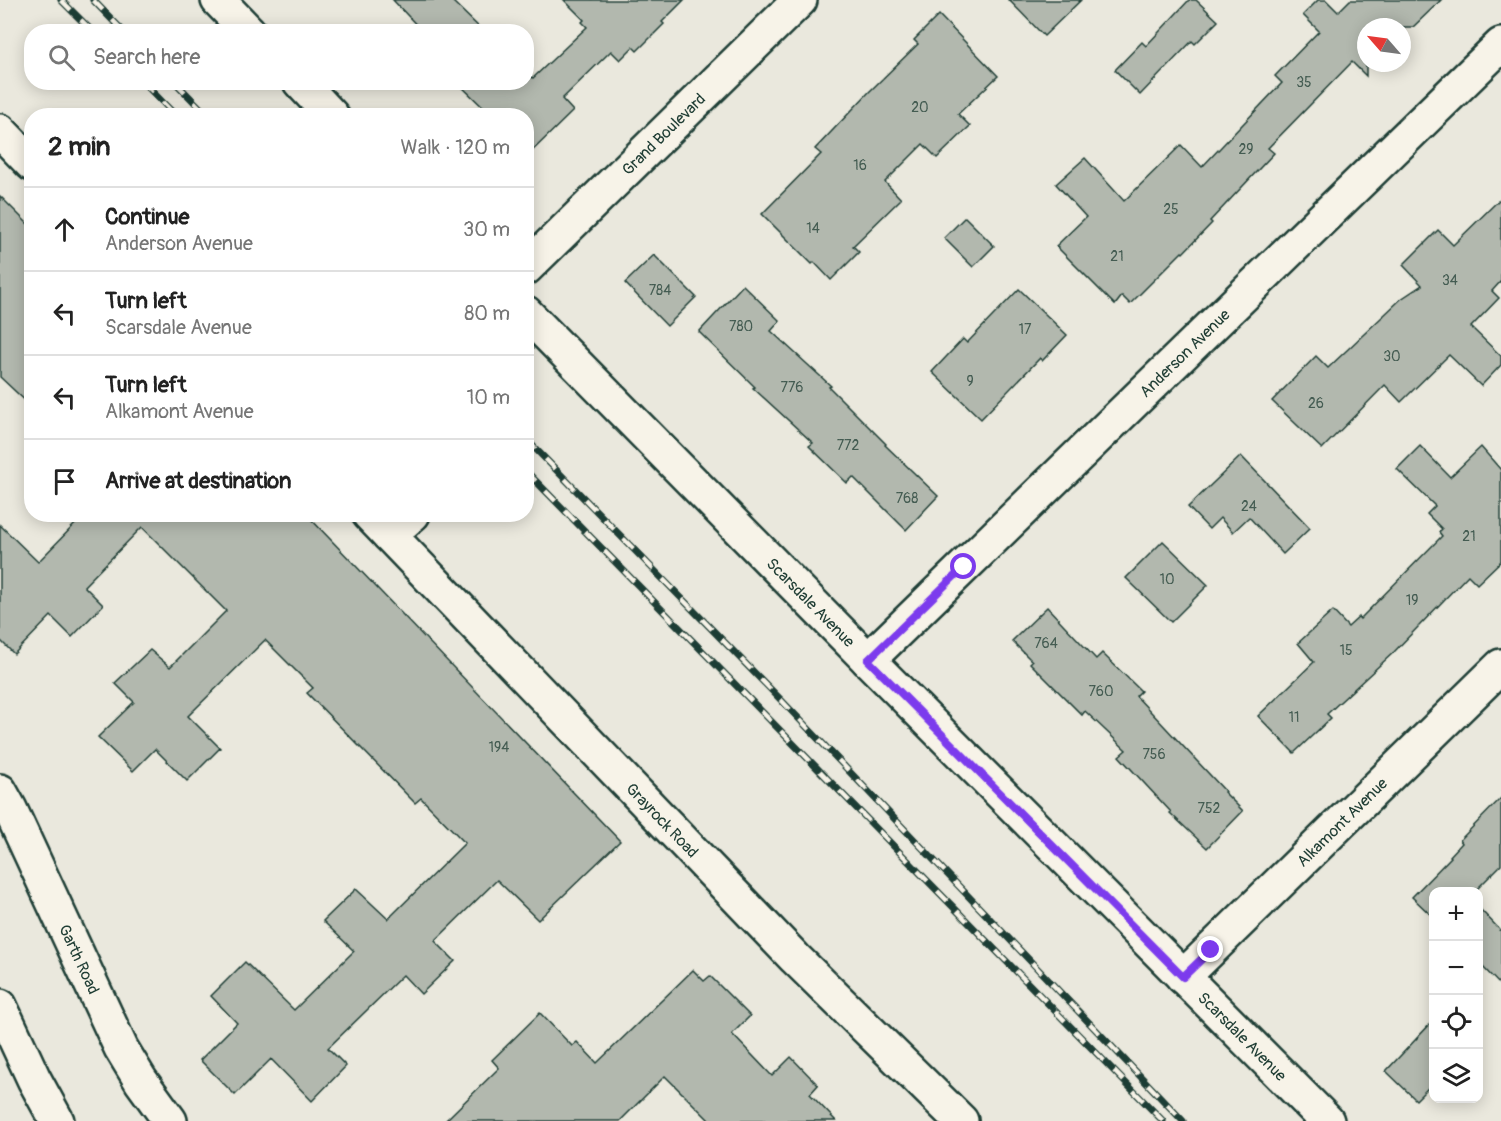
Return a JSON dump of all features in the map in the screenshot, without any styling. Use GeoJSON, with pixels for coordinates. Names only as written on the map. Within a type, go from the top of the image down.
{"type":"FeatureCollection","features":[{"type":"Feature","properties":{"kind":"street"},"geometry":{"type":"LineString","coordinates":[[219,0],[242,24]]}},
{"type":"Feature","properties":{"kind":"street","name":"Grand Boulevard"},"geometry":{"type":"LineString","coordinates":[[534,260],[800,0]]}},
{"type":"Feature","properties":{"kind":"street","name":"Anderson Avenue"},"geometry":{"type":"LineString","coordinates":[[868,660],[1501,45]]}},
{"type":"Feature","properties":{"kind":"street"},"geometry":{"type":"LineString","coordinates":[[308,90],[324,108]]}},
{"type":"Feature","properties":{"kind":"street"},"geometry":{"type":"LineString","coordinates":[[0,131],[24,156]]}},
{"type":"Feature","properties":{"kind":"street","name":"Scarsdale Avenue"},"geometry":{"type":"LineString","coordinates":[[534,321],[1327,1121]]}},
{"type":"Feature","properties":{"kind":"street","name":"Grayrock Road"},"geometry":{"type":"LineString","coordinates":[[391,522],[787,949],[961,1121]]}},
{"type":"Feature","properties":{"kind":"street","name":"Alkamont Avenue"},"geometry":{"type":"LineString","coordinates":[[1183,977],[1501,666]]}},
{"type":"Feature","properties":{"kind":"street","name":"Garth Road"},"geometry":{"type":"LineString","coordinates":[[0,791],[121,1048],[170,1121]]}},
{"type":"Feature","properties":{"kind":"street"},"geometry":{"type":"LineString","coordinates":[[0,1006],[34,1079],[57,1121]]}},
{"type":"Feature","properties":{"kind":"building"},"geometry":{"type":"Polygon","coordinates":[[[393,0],[451,0],[476,24],[416,24],[393,0]]]}},
{"type":"Feature","properties":{"kind":"building"},"geometry":{"type":"Polygon","coordinates":[[[564,0],[684,0],[637,51],[633,47],[620,60],[611,51],[562,99],[573,111],[534,149],[534,108],[484,108],[465,90],[534,90],[534,77],[587,27],[582,22],[584,20],[564,0]]]}},
{"type":"Feature","properties":{"kind":"building"},"geometry":{"type":"Polygon","coordinates":[[[1009,0],[1081,0],[1044,36],[1009,0]]]}},
{"type":"Feature","properties":{"kind":"building"},"geometry":{"type":"Polygon","coordinates":[[[1189,0],[1196,0],[1218,21],[1195,44],[1192,41],[1140,95],[1115,70],[1142,42],[1146,46],[1189,0]]]}},
{"type":"Feature","properties":{"kind":"building"},"geometry":{"type":"Polygon","coordinates":[[[1318,0],[1326,0],[1338,12],[1350,0],[1441,0],[1413,27],[1411,27],[1411,18],[1357,18],[1357,67],[1352,62],[1268,148],[1274,153],[1183,253],[1130,304],[1122,296],[1115,305],[1056,246],[1086,217],[1056,184],[1085,158],[1124,201],[1181,145],[1202,167],[1282,83],[1275,76],[1319,31],[1303,15],[1318,0]]]}},
{"type":"Feature","properties":{"kind":"building"},"geometry":{"type":"Polygon","coordinates":[[[939,15],[998,76],[958,114],[970,126],[937,158],[923,144],[885,182],[901,199],[853,246],[859,252],[831,280],[762,214],[821,154],[815,149],[918,44],[914,40],[939,15]]]}},
{"type":"Feature","properties":{"kind":"building"},"geometry":{"type":"Polygon","coordinates":[[[0,196],[24,220],[24,400],[0,377],[0,196]]]}},
{"type":"Feature","properties":{"kind":"building"},"geometry":{"type":"Polygon","coordinates":[[[1501,198],[1501,281],[1492,291],[1499,298],[1471,327],[1501,356],[1501,365],[1481,386],[1449,355],[1401,402],[1385,385],[1322,449],[1272,401],[1316,356],[1328,368],[1401,299],[1422,285],[1403,265],[1438,230],[1453,245],[1501,198]]]}},
{"type":"Feature","properties":{"kind":"building"},"geometry":{"type":"Polygon","coordinates":[[[965,217],[994,246],[973,267],[944,238],[965,217]]]}},
{"type":"Feature","properties":{"kind":"building"},"geometry":{"type":"Polygon","coordinates":[[[654,255],[696,297],[667,326],[625,283],[654,255]]]}},
{"type":"Feature","properties":{"kind":"building"},"geometry":{"type":"Polygon","coordinates":[[[743,285],[780,321],[771,331],[831,386],[829,387],[885,445],[938,496],[906,530],[853,477],[847,483],[809,446],[813,443],[753,388],[755,387],[699,332],[743,285]]]}},
{"type":"Feature","properties":{"kind":"building"},"geometry":{"type":"Polygon","coordinates":[[[1019,289],[1067,335],[1042,361],[1040,358],[981,419],[932,372],[963,339],[967,343],[1019,289]]]}},
{"type":"Feature","properties":{"kind":"building"},"geometry":{"type":"Polygon","coordinates":[[[1420,446],[1450,477],[1481,447],[1501,470],[1501,561],[1477,584],[1468,575],[1394,652],[1327,714],[1331,718],[1294,753],[1258,716],[1314,662],[1298,643],[1333,611],[1348,627],[1359,617],[1360,619],[1442,536],[1439,532],[1442,529],[1427,514],[1435,506],[1397,469],[1420,446]]]}},
{"type":"Feature","properties":{"kind":"building"},"geometry":{"type":"Polygon","coordinates":[[[1241,456],[1310,528],[1283,554],[1249,517],[1233,532],[1220,518],[1209,529],[1188,507],[1241,456]]]}},
{"type":"Feature","properties":{"kind":"building"},"geometry":{"type":"Polygon","coordinates":[[[77,522],[314,522],[620,841],[538,920],[497,880],[435,941],[455,961],[421,994],[403,975],[328,1048],[346,1066],[312,1101],[271,1059],[235,1095],[200,1060],[237,1023],[211,996],[245,962],[294,1010],[354,951],[323,921],[356,889],[388,919],[465,843],[421,798],[415,803],[307,693],[313,688],[265,640],[188,716],[220,748],[187,781],[155,749],[133,771],[98,737],[134,702],[115,683],[150,650],[170,667],[226,611],[142,527],[84,586],[103,605],[72,637],[51,616],[14,654],[0,640],[0,525],[38,562],[77,522]]]}},
{"type":"Feature","properties":{"kind":"building"},"geometry":{"type":"Polygon","coordinates":[[[1163,541],[1208,585],[1171,622],[1126,578],[1163,541]]]}},
{"type":"Feature","properties":{"kind":"building"},"geometry":{"type":"Polygon","coordinates":[[[1047,607],[1096,659],[1102,653],[1141,691],[1136,696],[1243,811],[1207,848],[1170,813],[1119,756],[1126,750],[1085,711],[1082,715],[1030,663],[1032,661],[1012,641],[1047,607]]]}},
{"type":"Feature","properties":{"kind":"building"},"geometry":{"type":"Polygon","coordinates":[[[1501,798],[1501,865],[1479,887],[1429,887],[1429,913],[1412,897],[1451,857],[1462,843],[1460,840],[1501,798]]]}},
{"type":"Feature","properties":{"kind":"building"},"geometry":{"type":"Polygon","coordinates":[[[1483,912],[1501,931],[1501,986],[1483,967],[1483,912]]]}},
{"type":"Feature","properties":{"kind":"building"},"geometry":{"type":"Polygon","coordinates":[[[693,970],[704,981],[710,976],[750,1016],[732,1034],[772,1076],[791,1057],[818,1085],[810,1094],[836,1121],[710,1121],[665,1076],[620,1121],[445,1121],[499,1068],[492,1060],[540,1013],[572,1046],[577,1042],[597,1063],[693,970]]]}},
{"type":"Feature","properties":{"kind":"building"},"geometry":{"type":"Polygon","coordinates":[[[1429,1025],[1429,1087],[1416,1100],[1386,1071],[1429,1025]]]}},
{"type":"Feature","properties":{"kind":"railway"},"geometry":{"type":"LineString","coordinates":[[61,0],[85,24]]}},
{"type":"Feature","properties":{"kind":"railway"},"geometry":{"type":"LineString","coordinates":[[93,0],[116,24]]}},
{"type":"Feature","properties":{"kind":"railway"},"geometry":{"type":"LineString","coordinates":[[151,90],[168,108]]}},
{"type":"Feature","properties":{"kind":"railway"},"geometry":{"type":"LineString","coordinates":[[183,90],[200,108]]}},
{"type":"Feature","properties":{"kind":"railway"},"geometry":{"type":"LineString","coordinates":[[534,447],[783,702],[1183,1121]]}},
{"type":"Feature","properties":{"kind":"railway"},"geometry":{"type":"LineString","coordinates":[[534,479],[1163,1121]]}},
{"type":"Feature","properties":{"kind":"route"},"geometry":{"type":"LineString","coordinates":[[964,567],[868,660],[1183,977],[1211,950]]}}]}
